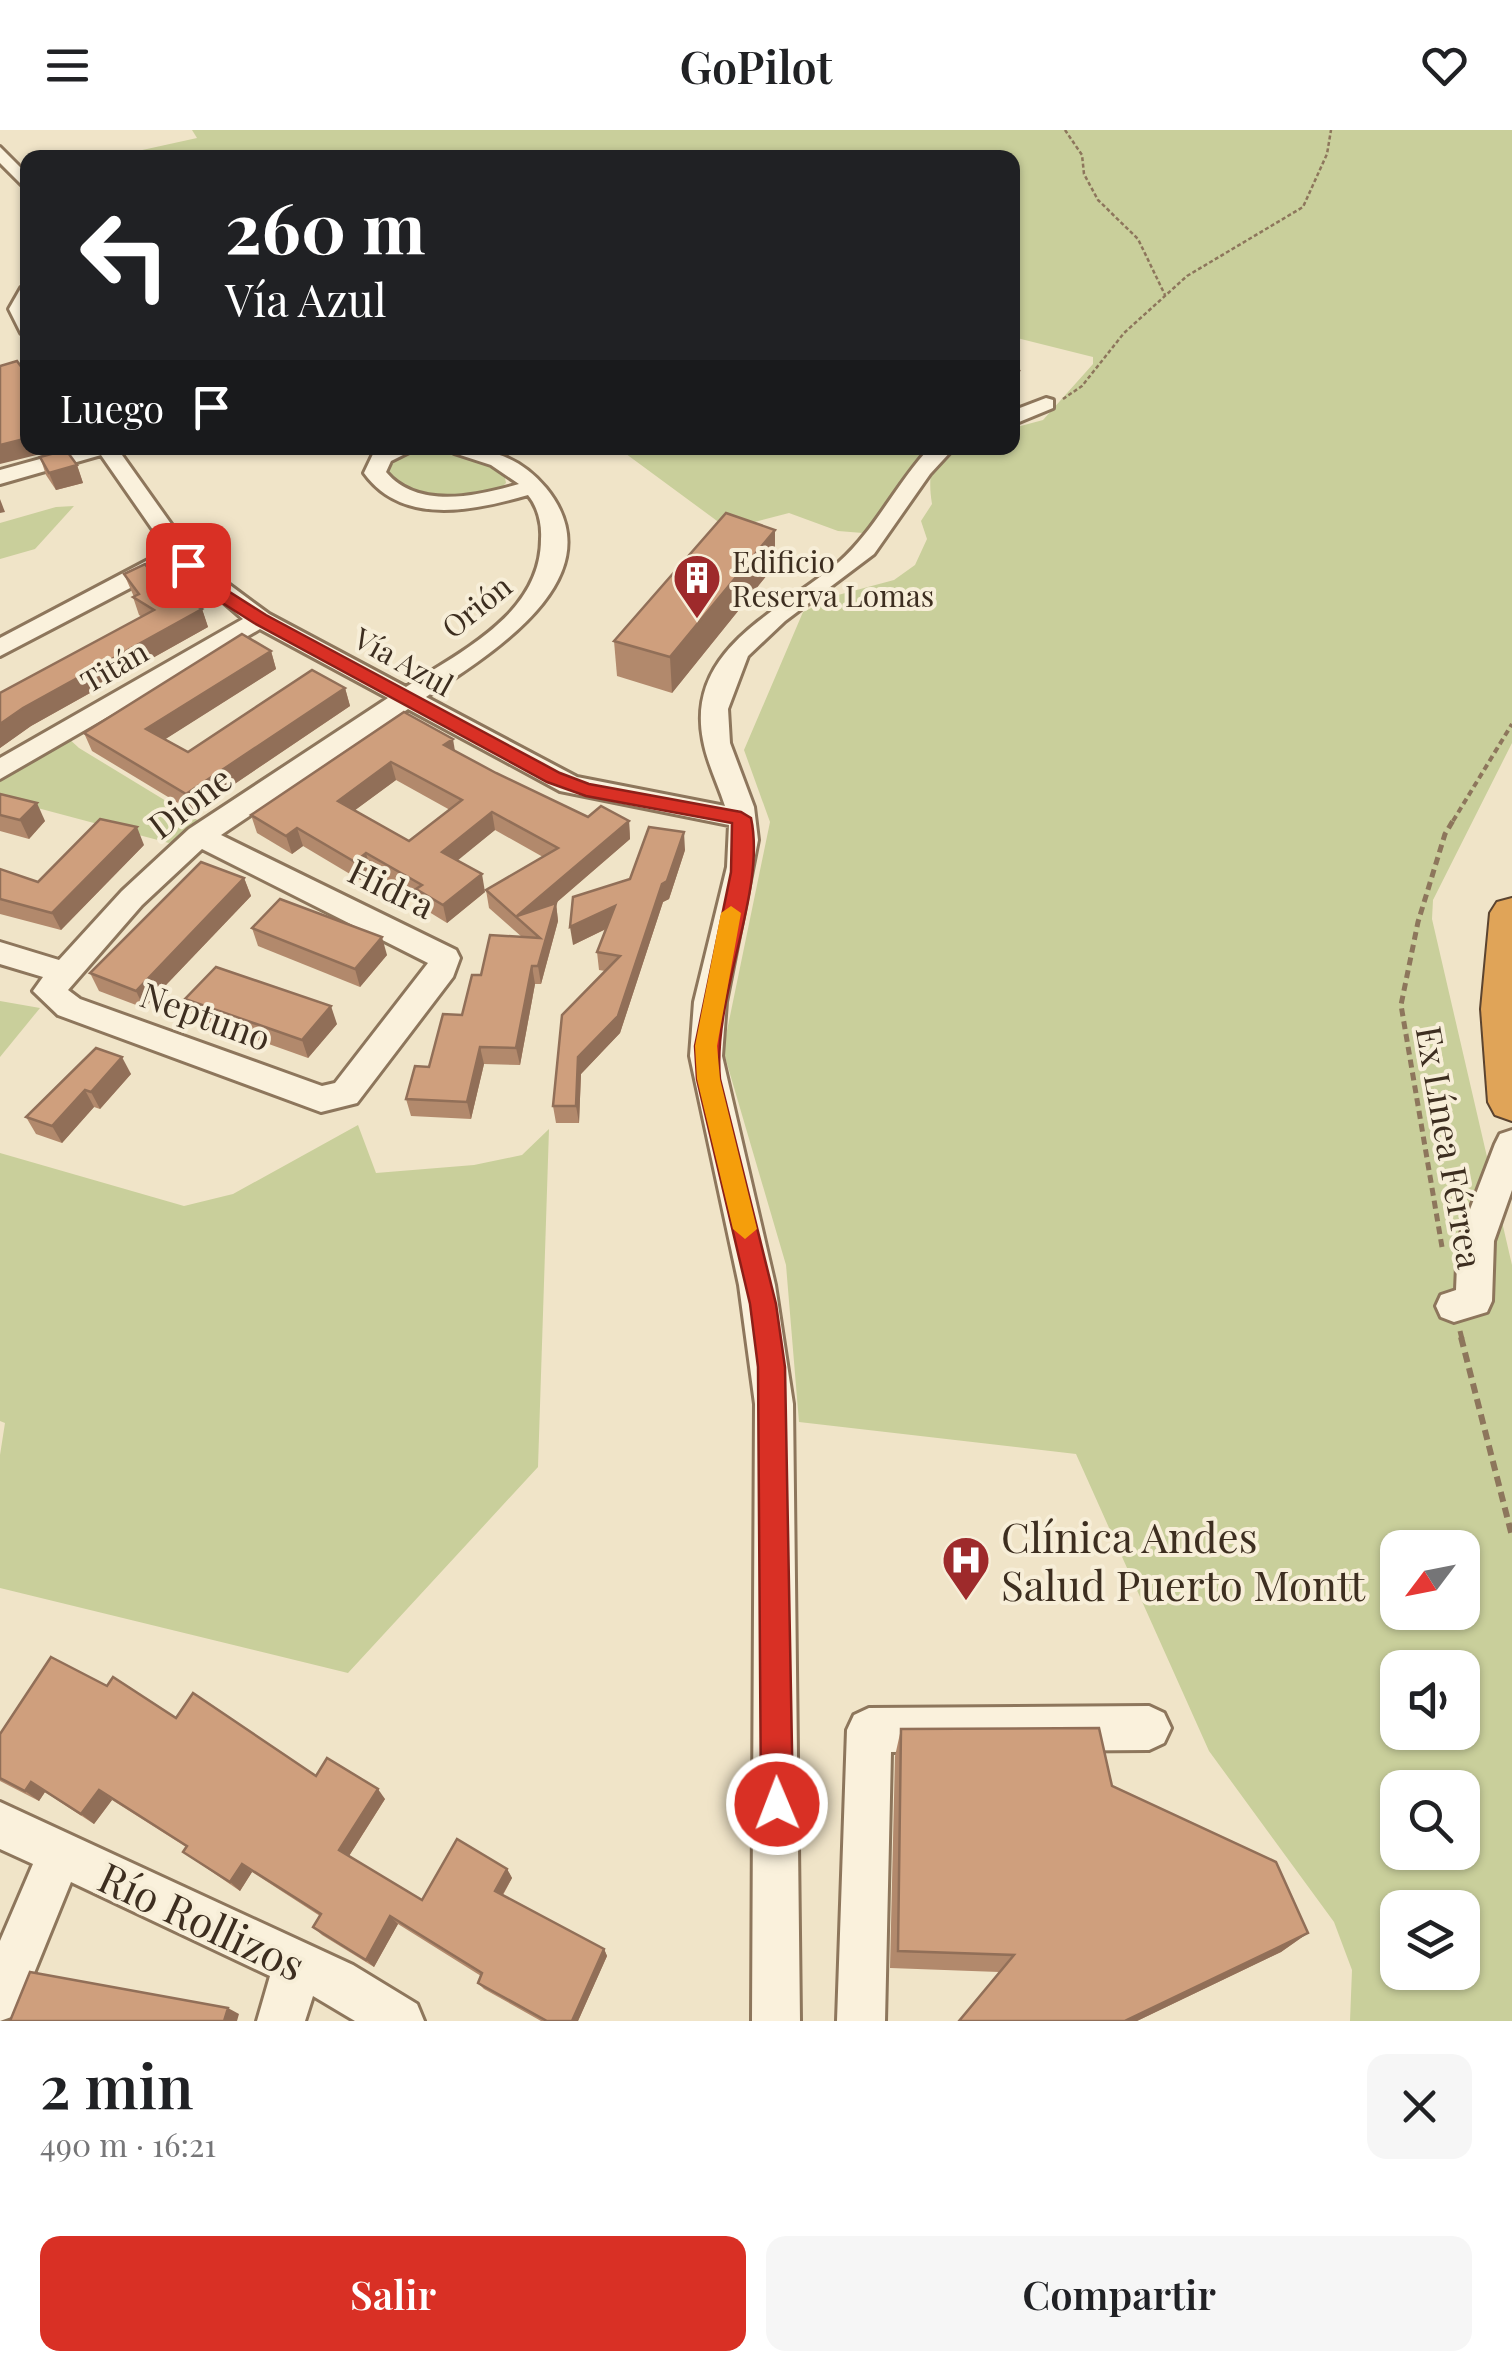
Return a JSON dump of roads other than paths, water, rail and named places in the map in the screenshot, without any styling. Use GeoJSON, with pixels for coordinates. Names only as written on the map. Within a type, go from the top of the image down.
{"type":"FeatureCollection","features":[{"type":"Feature","properties":{"kind":"highway"},"geometry":{"type":"LineString","coordinates":[[1512,913],[1504,1009],[1512,1102]]}},
{"type":"Feature","properties":{"kind":"street"},"geometry":{"type":"LineString","coordinates":[[0,152],[20,187]]}},
{"type":"Feature","properties":{"kind":"street"},"geometry":{"type":"LineString","coordinates":[[1020,415],[1046,404]]}},
{"type":"Feature","properties":{"kind":"street"},"geometry":{"type":"LineString","coordinates":[[0,477],[38,455]]}},
{"type":"Feature","properties":{"kind":"street"},"geometry":{"type":"LineString","coordinates":[[0,477],[80,455]]}},
{"type":"Feature","properties":{"kind":"street","name":"Vía Azul"},"geometry":{"type":"LineString","coordinates":[[110,455],[180,553],[210,586],[260,619],[570,785],[741,818]]}},
{"type":"Feature","properties":{"kind":"street"},"geometry":{"type":"LineString","coordinates":[[390,455],[382,458],[375,472],[383,484],[409,497],[469,503],[532,488]]}},
{"type":"Feature","properties":{"kind":"street","name":"Orión"},"geometry":{"type":"LineString","coordinates":[[404,699],[500,636],[539,598],[552,571],[557,545],[549,508],[532,488],[494,458],[484,455]]}},
{"type":"Feature","properties":{"kind":"street"},"geometry":{"type":"LineString","coordinates":[[776,2021],[772,1367],[763,1304],[709,1079],[706,1046],[741,872],[744,834],[715,740],[715,708],[726,674],[762,626],[854,562],[892,520],[934,455]]}},
{"type":"Feature","properties":{"kind":"street"},"geometry":{"type":"LineString","coordinates":[[0,648],[180,553]]}},
{"type":"Feature","properties":{"kind":"street","name":"Titán"},"geometry":{"type":"LineString","coordinates":[[0,770],[260,619]]}},
{"type":"Feature","properties":{"kind":"street","name":"Dione"},"geometry":{"type":"LineString","coordinates":[[57,983],[199,836],[404,699]]}},
{"type":"Feature","properties":{"kind":"street","name":"Hidra"},"geometry":{"type":"LineString","coordinates":[[199,836],[445,958],[442,968],[350,1090],[338,1098]]}},
{"type":"Feature","properties":{"kind":"street","name":"Neptuno"},"geometry":{"type":"LineString","coordinates":[[0,952],[57,983],[69,1007],[322,1100],[338,1098]]}},
{"type":"Feature","properties":{"kind":"street"},"geometry":{"type":"LineString","coordinates":[[1454,1306],[1474,1301],[1477,1293],[1459,1245],[1512,1144]]}},
{"type":"Feature","properties":{"kind":"street"},"geometry":{"type":"LineString","coordinates":[[1459,1245],[1492,1230],[1512,1228]]}},
{"type":"Feature","properties":{"kind":"street"},"geometry":{"type":"LineString","coordinates":[[860,2021],[870,1730],[1148,1728]]}},
{"type":"Feature","properties":{"kind":"street","name":"Río Rollizos"},"geometry":{"type":"LineString","coordinates":[[0,1825],[298,1964],[366,1998],[400,2021]]}},
{"type":"Feature","properties":{"kind":"street"},"geometry":{"type":"LineString","coordinates":[[0,1998],[60,1854]]}},
{"type":"Feature","properties":{"kind":"street"},"geometry":{"type":"LineString","coordinates":[[281,2021],[298,1964]]}},
{"type":"Feature","properties":{"kind":"place","name":"Edificio Reserva Lomas"},"geometry":{"type":"Point","coordinates":[697,620]}},
{"type":"Feature","properties":{"kind":"place","name":"Clínica Andes Salud Puerto Montt"},"geometry":{"type":"Point","coordinates":[966,1602]}}]}
